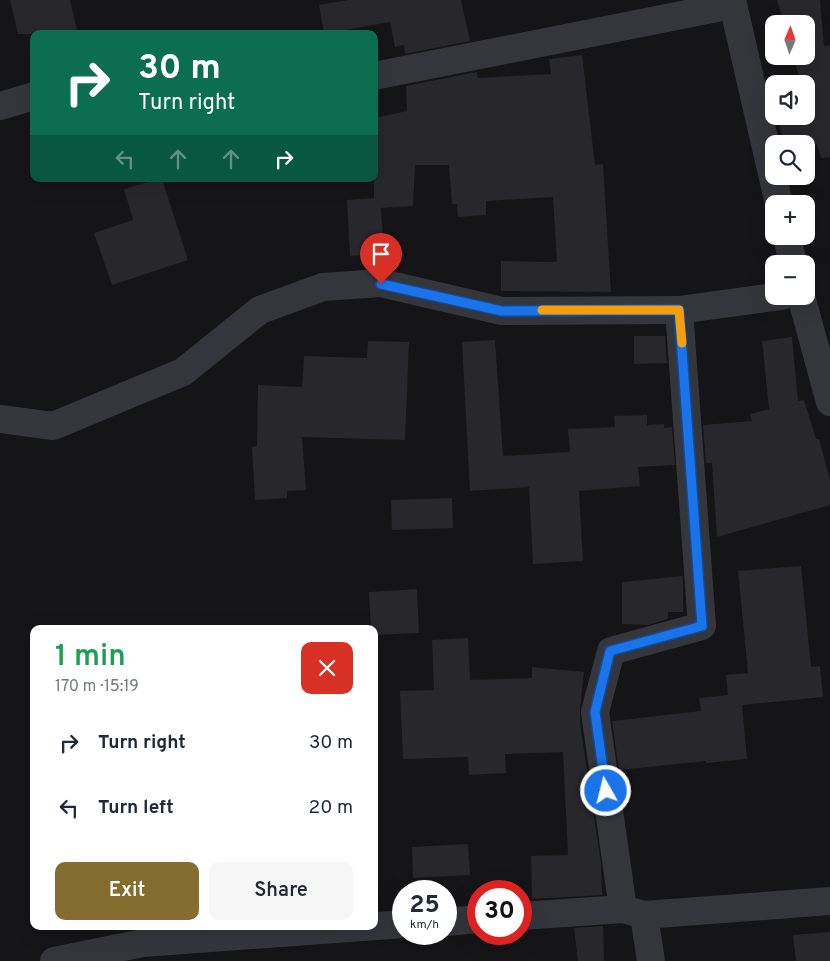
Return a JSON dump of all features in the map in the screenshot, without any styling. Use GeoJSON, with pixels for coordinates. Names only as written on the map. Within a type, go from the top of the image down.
{"type":"FeatureCollection","features":[{"type":"Feature","properties":{"kind":"street"},"geometry":{"type":"LineString","coordinates":[[378,75],[732,3],[777,195]]}},
{"type":"Feature","properties":{"kind":"street"},"geometry":{"type":"LineString","coordinates":[[0,106],[30,97]]}},
{"type":"Feature","properties":{"kind":"street"},"geometry":{"type":"LineString","coordinates":[[0,419],[53,426],[182,372],[260,310],[323,287],[381,284],[502,311],[679,310],[765,298]]}},
{"type":"Feature","properties":{"kind":"street"},"geometry":{"type":"LineString","coordinates":[[803,305],[830,402]]}},
{"type":"Feature","properties":{"kind":"street"},"geometry":{"type":"LineString","coordinates":[[651,961],[634,912],[595,712],[610,651],[702,626],[679,310]]}},
{"type":"Feature","properties":{"kind":"street"},"geometry":{"type":"LineString","coordinates":[[532,916],[830,901]]}},
{"type":"Feature","properties":{"kind":"street"},"geometry":{"type":"LineString","coordinates":[[378,927],[392,925]]}},
{"type":"Feature","properties":{"kind":"street"},"geometry":{"type":"LineString","coordinates":[[54,961],[348,930]]}},
{"type":"Feature","properties":{"kind":"building"},"geometry":{"type":"Polygon","coordinates":[[[10,0],[70,0],[77,30],[30,30],[30,34],[18,34],[10,0]]]}},
{"type":"Feature","properties":{"kind":"building"},"geometry":{"type":"Polygon","coordinates":[[[348,0],[461,0],[470,41],[405,54],[404,45],[395,47],[390,22],[346,30],[323,30],[319,5],[348,0]]]}},
{"type":"Feature","properties":{"kind":"building"},"geometry":{"type":"Polygon","coordinates":[[[777,0],[820,0],[824,46],[830,45],[830,157],[821,158],[817,144],[815,144],[815,135],[782,135],[780,125],[815,125],[815,75],[798,75],[796,65],[815,65],[815,15],[781,15],[777,0]]]}},
{"type":"Feature","properties":{"kind":"building"},"geometry":{"type":"Polygon","coordinates":[[[582,55],[595,165],[603,164],[611,292],[501,291],[501,261],[557,262],[553,197],[486,201],[486,215],[458,217],[457,204],[452,204],[449,165],[415,165],[413,206],[381,208],[384,254],[350,256],[347,200],[374,198],[374,182],[378,182],[378,117],[407,111],[406,86],[477,72],[478,78],[551,74],[549,59],[582,55]]]}},
{"type":"Feature","properties":{"kind":"building"},"geometry":{"type":"Polygon","coordinates":[[[148,182],[163,182],[188,260],[112,285],[94,233],[133,220],[124,189],[148,182]]]}},
{"type":"Feature","properties":{"kind":"building"},"geometry":{"type":"Polygon","coordinates":[[[634,336],[665,336],[667,363],[634,364],[634,336]]]}},
{"type":"Feature","properties":{"kind":"building"},"geometry":{"type":"Polygon","coordinates":[[[792,337],[798,401],[804,400],[816,439],[819,439],[830,480],[830,505],[717,537],[712,463],[706,463],[703,425],[752,421],[750,414],[769,409],[762,341],[792,337]]]}},
{"type":"Feature","properties":{"kind":"building"},"geometry":{"type":"Polygon","coordinates":[[[495,340],[503,456],[570,452],[568,429],[615,427],[614,416],[647,415],[647,425],[664,424],[664,428],[672,427],[675,465],[638,467],[640,486],[579,491],[583,561],[533,564],[529,487],[470,491],[462,342],[495,340]]]}},
{"type":"Feature","properties":{"kind":"building"},"geometry":{"type":"Polygon","coordinates":[[[368,341],[409,342],[405,440],[302,437],[306,490],[287,491],[287,498],[255,500],[252,447],[257,446],[258,385],[302,387],[304,356],[367,358],[368,341]]]}},
{"type":"Feature","properties":{"kind":"building"},"geometry":{"type":"Polygon","coordinates":[[[452,498],[453,528],[392,530],[391,500],[452,498]]]}},
{"type":"Feature","properties":{"kind":"building"},"geometry":{"type":"Polygon","coordinates":[[[801,566],[811,667],[820,666],[823,697],[742,705],[747,759],[706,763],[706,761],[619,770],[612,721],[701,711],[699,698],[728,695],[726,675],[748,673],[738,571],[801,566]]]}},
{"type":"Feature","properties":{"kind":"building"},"geometry":{"type":"Polygon","coordinates":[[[683,576],[683,612],[668,612],[668,619],[648,625],[622,624],[622,582],[683,576]]]}},
{"type":"Feature","properties":{"kind":"building"},"geometry":{"type":"Polygon","coordinates":[[[417,589],[419,633],[378,635],[378,625],[371,625],[369,592],[417,589]]]}},
{"type":"Feature","properties":{"kind":"building"},"geometry":{"type":"Polygon","coordinates":[[[468,638],[470,680],[532,678],[532,667],[584,672],[580,724],[601,863],[602,895],[532,899],[531,856],[568,855],[563,752],[505,754],[506,773],[469,775],[468,757],[403,759],[400,691],[434,690],[432,640],[468,638]]]}},
{"type":"Feature","properties":{"kind":"building"},"geometry":{"type":"Polygon","coordinates":[[[468,844],[470,875],[413,878],[412,847],[468,844]]]}},
{"type":"Feature","properties":{"kind":"building"},"geometry":{"type":"Polygon","coordinates":[[[603,926],[604,961],[578,961],[574,928],[603,926]]]}},
{"type":"Feature","properties":{"kind":"building"},"geometry":{"type":"Polygon","coordinates":[[[830,932],[830,961],[796,961],[793,935],[830,932]]]}},
{"type":"Feature","properties":{"kind":"slow traffic"},"geometry":{"type":"LineString","coordinates":[[542,310],[679,310],[682,343]]}},
{"type":"Feature","properties":{"kind":"route"},"geometry":{"type":"LineString","coordinates":[[381,284],[502,311],[679,310],[702,626],[610,651],[595,712],[606,791]]}}]}
